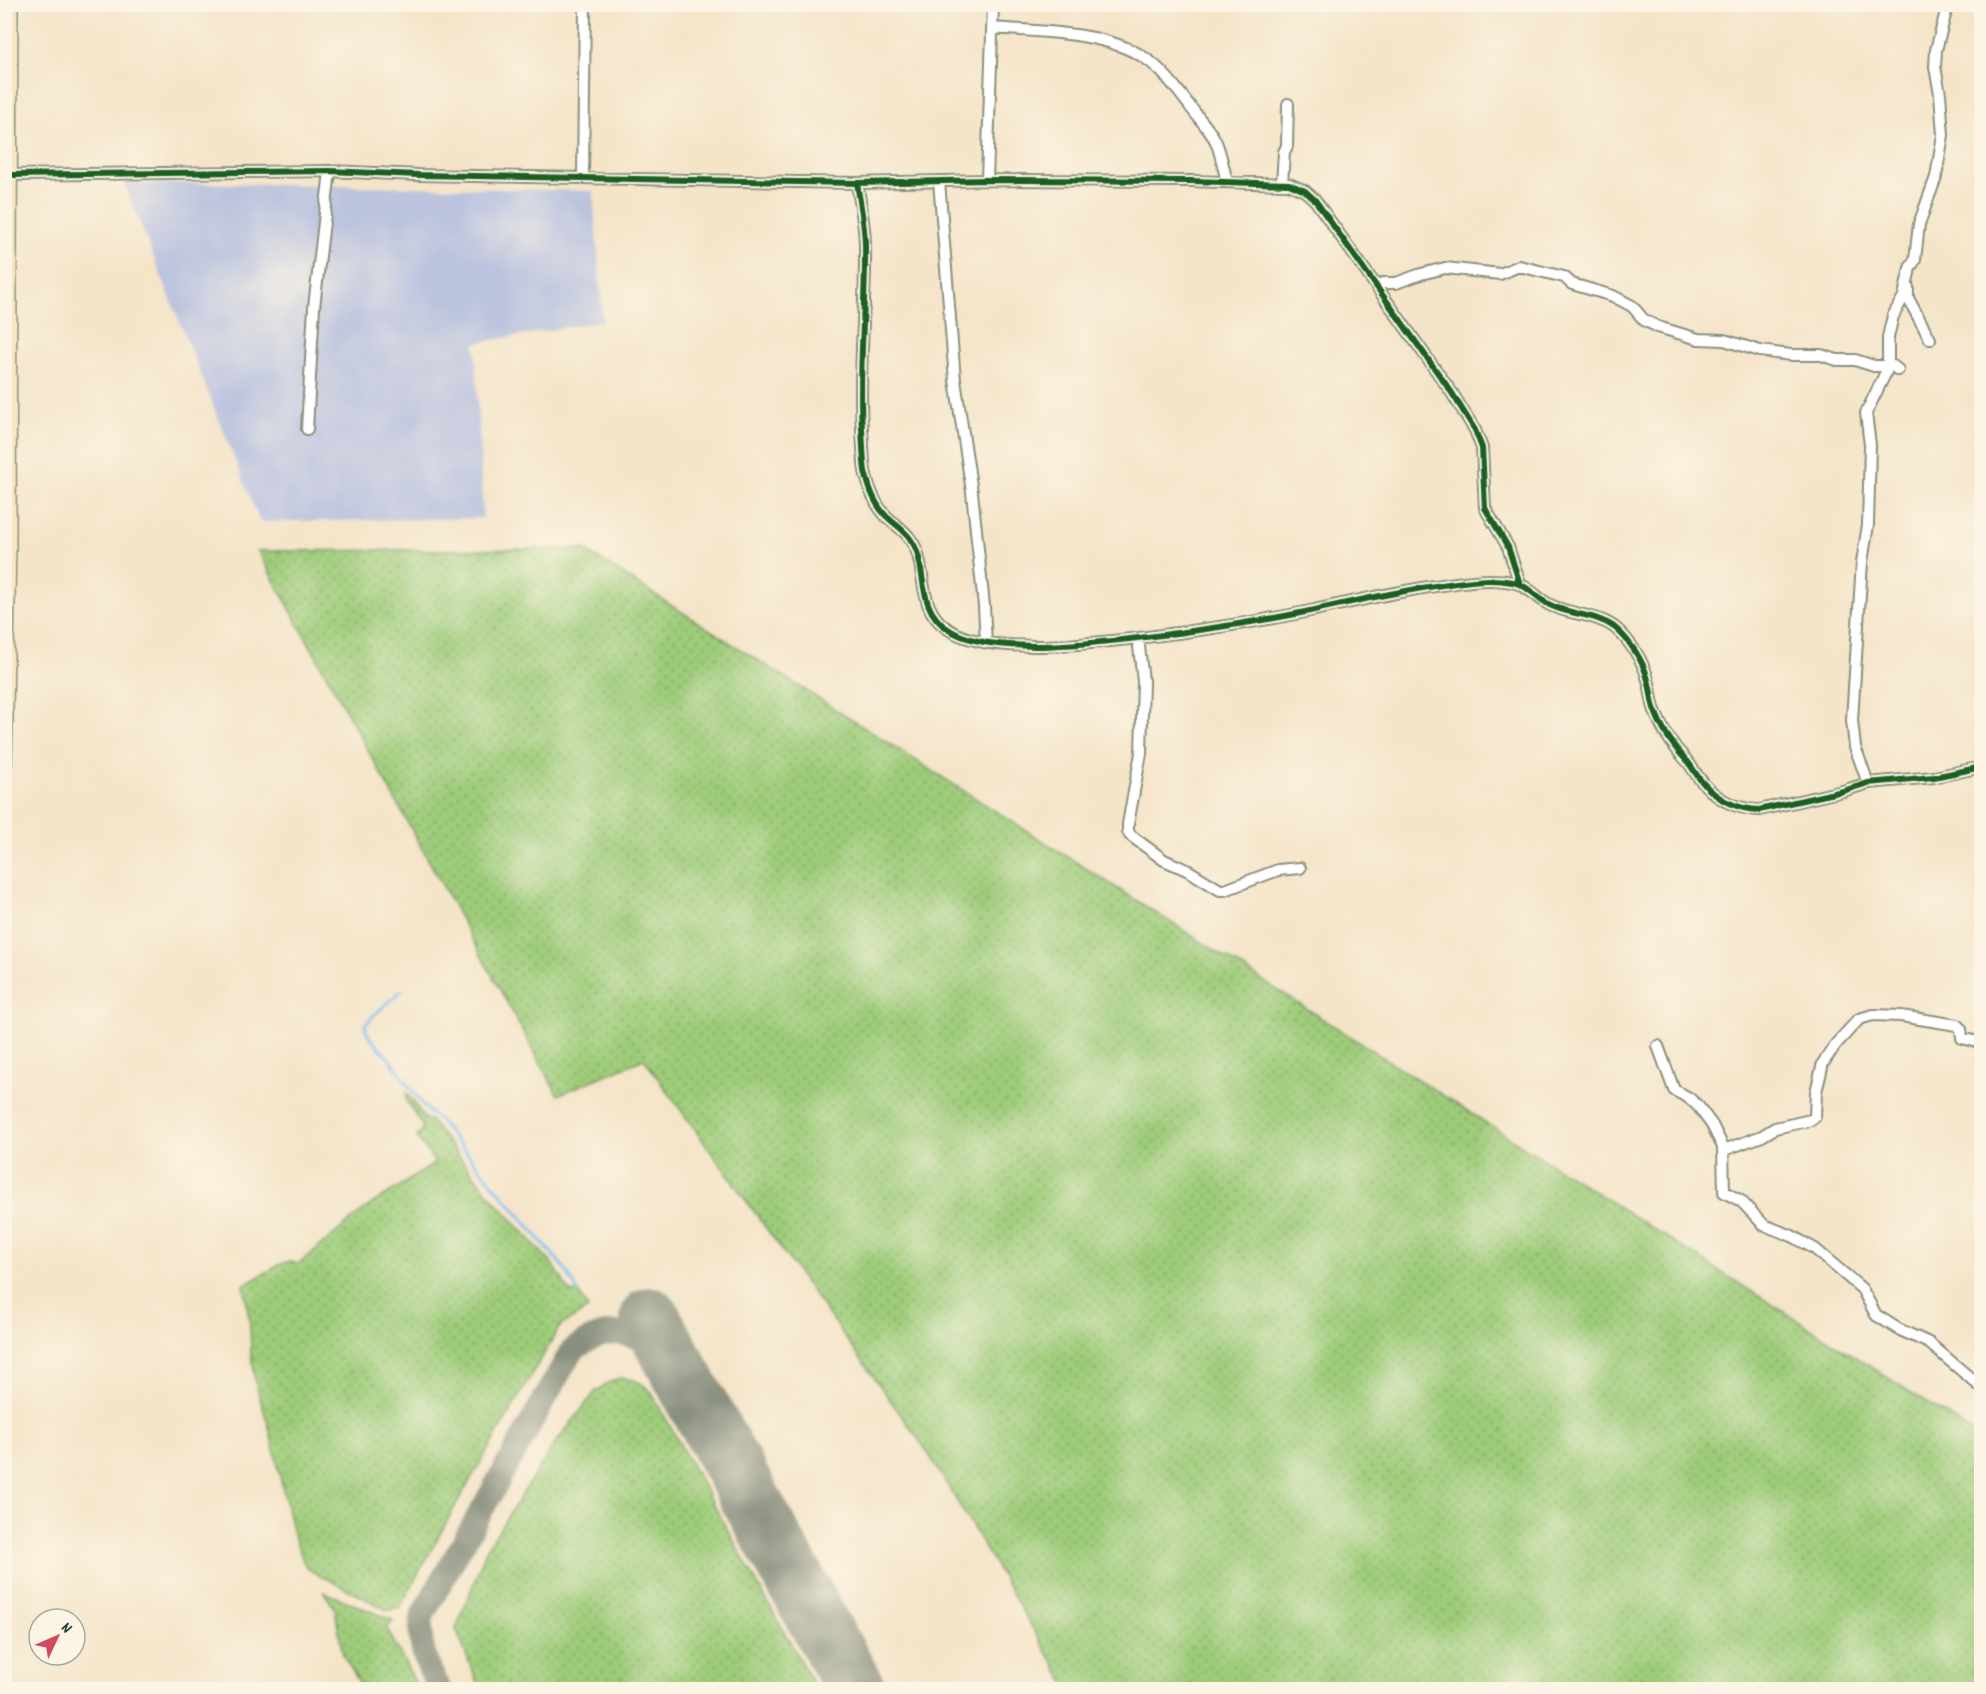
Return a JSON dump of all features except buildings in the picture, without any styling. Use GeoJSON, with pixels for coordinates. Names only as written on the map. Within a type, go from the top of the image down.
{"type":"FeatureCollection","features":[{"type":"Feature","properties":{"kind":"main road"},"geometry":{"type":"LineString","coordinates":[[4,764],[10,4]]}},
{"type":"Feature","properties":{"kind":"street"},"geometry":{"type":"LineString","coordinates":[[583,177],[585,4]]}},
{"type":"Feature","properties":{"kind":"street"},"geometry":{"type":"LineString","coordinates":[[987,180],[993,4]]}},
{"type":"Feature","properties":{"kind":"street"},"geometry":{"type":"LineString","coordinates":[[1930,339],[1908,298],[1908,284],[1910,268],[1917,252],[1920,224],[1936,177],[1943,135],[1940,94],[1935,67],[1936,50],[1948,4]]}},
{"type":"Feature","properties":{"kind":"street"},"geometry":{"type":"LineString","coordinates":[[993,28],[1047,32],[1100,40],[1144,58],[1161,71],[1175,87],[1215,140],[1227,182]]}},
{"type":"Feature","properties":{"kind":"street"},"geometry":{"type":"LineString","coordinates":[[1282,184],[1284,152],[1287,146],[1288,104]]}},
{"type":"Feature","properties":{"kind":"street"},"geometry":{"type":"LineString","coordinates":[[8,171],[330,171],[418,175],[857,183],[987,180],[1227,182],[1298,186],[1315,200],[1452,393],[1475,430],[1482,448],[1485,507],[1508,547],[1520,584]]}},
{"type":"Feature","properties":{"kind":"street"},"geometry":{"type":"LineString","coordinates":[[307,429],[314,307],[330,171]]}},
{"type":"Feature","properties":{"kind":"street"},"geometry":{"type":"LineString","coordinates":[[939,181],[955,380],[972,492],[986,643]]}},
{"type":"Feature","properties":{"kind":"street"},"geometry":{"type":"LineString","coordinates":[[857,183],[865,243],[860,405],[865,469],[872,495],[885,515],[911,540],[916,550],[929,606],[936,618],[947,629],[986,643],[1019,645],[1090,643],[1138,638],[1306,612],[1407,589],[1480,580],[1512,582],[1520,584],[1552,606],[1586,614],[1613,627],[1632,648],[1648,676],[1653,706],[1671,743],[1705,786],[1730,805],[1745,810],[1759,810],[1868,783],[1934,777],[1982,767]]}},
{"type":"Feature","properties":{"kind":"street"},"geometry":{"type":"LineString","coordinates":[[1376,286],[1383,283],[1396,284],[1445,268],[1500,274],[1520,266],[1564,277],[1572,284],[1613,296],[1632,306],[1644,320],[1698,339],[1724,340],[1760,351],[1791,355],[1821,355],[1837,360],[1856,360],[1874,366],[1893,368]]}},
{"type":"Feature","properties":{"kind":"street"},"geometry":{"type":"LineString","coordinates":[[1868,783],[1855,747],[1852,720],[1862,562],[1868,525],[1870,445],[1866,413],[1893,368],[1888,337],[1893,316],[1908,284]]}},
{"type":"Feature","properties":{"kind":"street"},"geometry":{"type":"LineString","coordinates":[[1138,638],[1143,681],[1141,753],[1128,824],[1130,835],[1164,861],[1189,871],[1220,890],[1278,870],[1300,868]]}},
{"type":"Feature","properties":{"kind":"street"},"geometry":{"type":"LineString","coordinates":[[1724,1150],[1762,1136],[1775,1128],[1815,1117],[1816,1092],[1823,1063],[1851,1026],[1865,1015],[1900,1016],[1957,1025],[1961,1029],[1962,1038],[1982,1043]]}},
{"type":"Feature","properties":{"kind":"street"},"geometry":{"type":"LineString","coordinates":[[1658,1046],[1674,1090],[1698,1106],[1712,1125],[1724,1150],[1722,1170],[1724,1192],[1741,1201],[1762,1223],[1815,1249],[1863,1289],[1876,1316],[1929,1343],[1982,1388]]}},
{"type":"Feature","properties":{"kind":"shaded area"},"geometry":{"type":"Polygon","coordinates":[[[124,183],[593,191],[603,321],[475,343],[483,518],[260,522],[124,183]]]}},
{"type":"Feature","properties":{"kind":"green space"},"geometry":{"type":"Polygon","coordinates":[[[583,549],[1981,1437],[1981,1689],[1069,1689],[927,1451],[644,1059],[558,1095],[258,551],[583,549]]]}},
{"type":"Feature","properties":{"kind":"green space"},"geometry":{"type":"Polygon","coordinates":[[[407,1093],[425,1119],[430,1120],[493,1199],[554,1266],[570,1293],[578,1291],[588,1309],[560,1326],[458,1501],[399,1609],[387,1610],[308,1569],[304,1563],[293,1534],[269,1427],[257,1389],[244,1285],[289,1261],[298,1264],[367,1207],[435,1163],[417,1137],[423,1127],[406,1100],[407,1093]]]}},
{"type":"Feature","properties":{"kind":"green space"},"geometry":{"type":"Polygon","coordinates":[[[619,1378],[637,1381],[651,1392],[816,1689],[480,1689],[456,1629],[487,1548],[554,1445],[595,1392],[619,1378]]]}},
{"type":"Feature","properties":{"kind":"green space"},"geometry":{"type":"Polygon","coordinates":[[[324,1592],[393,1620],[387,1629],[419,1689],[363,1689],[343,1655],[335,1609],[324,1592]]]}},
{"type":"Feature","properties":{"kind":"waterway"},"geometry":{"type":"LineString","coordinates":[[402,990],[365,1025],[368,1034],[393,1063],[425,1107],[438,1119],[565,1269],[578,1291]]}},
{"type":"Feature","properties":{"kind":"taxiway"},"geometry":{"type":"LineString","coordinates":[[440,1690],[424,1653],[421,1634],[423,1614],[571,1352],[596,1337],[620,1334],[645,1340],[670,1354]]}},
{"type":"Feature","properties":{"kind":"runway"},"geometry":{"type":"LineString","coordinates":[[650,1317],[856,1690]]}},
{"type":"Feature","properties":{"kind":"cycle path"},"geometry":{"type":"LineString","coordinates":[[9,175],[330,171],[418,175],[857,183],[987,180],[1289,184],[1305,191],[1315,200],[1452,393],[1475,430],[1482,448],[1485,508],[1508,547],[1520,584]]}},
{"type":"Feature","properties":{"kind":"cycle path"},"geometry":{"type":"LineString","coordinates":[[857,183],[865,246],[861,383],[865,471],[878,506],[909,536],[920,561],[930,609],[937,620],[948,629],[969,639],[997,644],[1028,646],[1098,643],[1263,620],[1431,586],[1480,580],[1504,581],[1522,585],[1556,608],[1598,619],[1620,632],[1643,666],[1654,708],[1660,723],[1676,749],[1709,790],[1736,806],[1759,810],[1868,783],[1934,777],[1982,767]]}}]}
